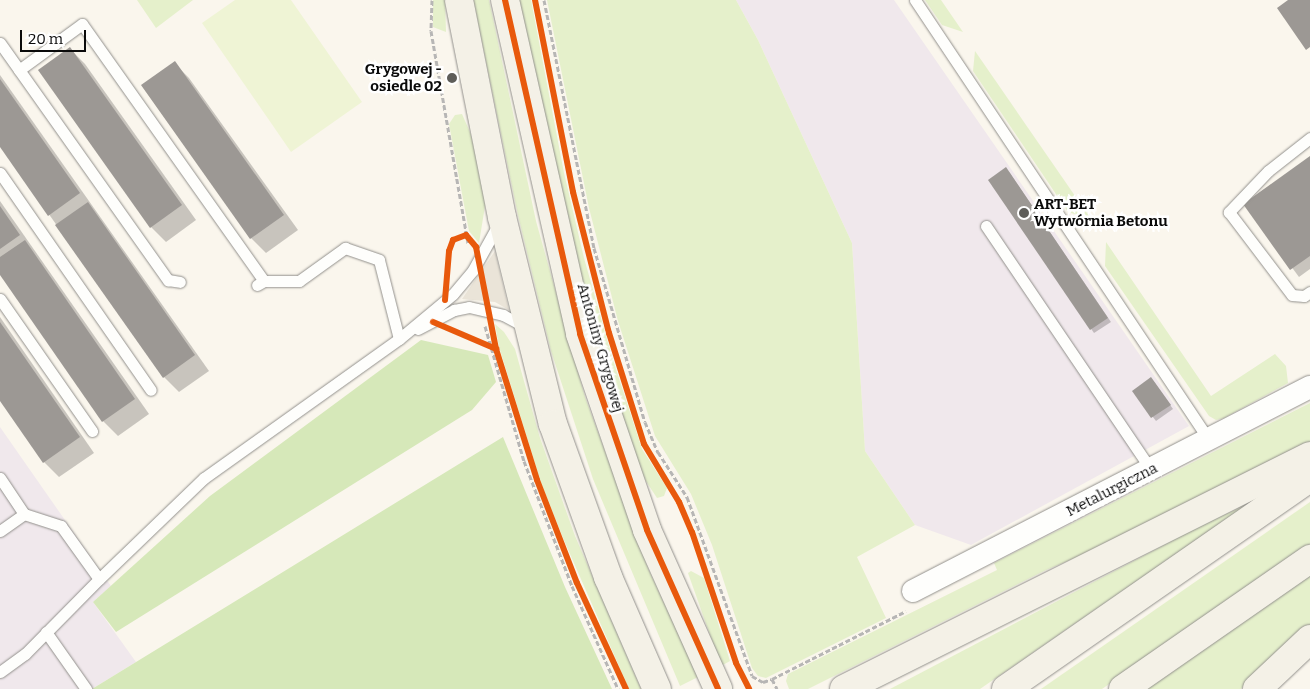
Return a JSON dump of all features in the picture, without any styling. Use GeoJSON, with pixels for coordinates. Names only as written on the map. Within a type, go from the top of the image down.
{"type":"FeatureCollection","features":[{"type":"Feature","properties":{"kind":"street"},"geometry":{"type":"LineString","coordinates":[[459,0],[502,217],[552,424],[576,494],[657,689]]}},
{"type":"Feature","properties":{"kind":"street","name":"Antoniny Grygowej"},"geometry":{"type":"LineString","coordinates":[[505,0],[554,228],[583,343],[647,530],[718,689]]}},
{"type":"Feature","properties":{"kind":"street","name":"Metalurgiczna"},"geometry":{"type":"LineString","coordinates":[[913,591],[1310,387]]}},
{"type":"Feature","properties":{"kind":"street"},"geometry":{"type":"LineString","coordinates":[[844,689],[1310,456]]}},
{"type":"Feature","properties":{"kind":"street"},"geometry":{"type":"LineString","coordinates":[[1006,689],[1310,478]]}},
{"type":"Feature","properties":{"kind":"street"},"geometry":{"type":"LineString","coordinates":[[1123,689],[1310,559]]}},
{"type":"Feature","properties":{"kind":"street"},"geometry":{"type":"LineString","coordinates":[[1257,689],[1310,640]]}},
{"type":"Feature","properties":{"kind":"lane"},"geometry":{"type":"LineString","coordinates":[[915,0],[1209,440]]}},
{"type":"Feature","properties":{"kind":"lane"},"geometry":{"type":"LineString","coordinates":[[19,70],[82,24],[260,283],[299,281],[344,248],[379,260],[399,339]]}},
{"type":"Feature","properties":{"kind":"lane"},"geometry":{"type":"LineString","coordinates":[[0,43],[168,280],[180,282]]}},
{"type":"Feature","properties":{"kind":"lane"},"geometry":{"type":"LineString","coordinates":[[1310,138],[1268,171],[1229,212],[1292,295],[1304,296],[1310,292]]}},
{"type":"Feature","properties":{"kind":"lane"},"geometry":{"type":"LineString","coordinates":[[0,172],[151,390]]}},
{"type":"Feature","properties":{"kind":"lane"},"geometry":{"type":"LineString","coordinates":[[0,672],[25,654],[99,579],[204,478],[399,339],[452,294],[476,266],[502,217]]}},
{"type":"Feature","properties":{"kind":"lane"},"geometry":{"type":"LineString","coordinates":[[986,226],[1151,470]]}},
{"type":"Feature","properties":{"kind":"lane"},"geometry":{"type":"LineString","coordinates":[[0,299],[92,431]]}},
{"type":"Feature","properties":{"kind":"lane"},"geometry":{"type":"LineString","coordinates":[[399,339],[454,310],[485,310],[528,328]]}},
{"type":"Feature","properties":{"kind":"lane"},"geometry":{"type":"LineString","coordinates":[[0,478],[24,514],[61,526],[99,579]]}},
{"type":"Feature","properties":{"kind":"lane"},"geometry":{"type":"LineString","coordinates":[[0,530],[24,514]]}},
{"type":"Feature","properties":{"kind":"lane"},"geometry":{"type":"LineString","coordinates":[[46,632],[86,689]]}},
{"type":"Feature","properties":{"kind":"path"},"geometry":{"type":"LineString","coordinates":[[432,0],[431,31],[463,235],[476,266]]}},
{"type":"Feature","properties":{"kind":"path"},"geometry":{"type":"LineString","coordinates":[[536,0],[545,48]]}},
{"type":"Feature","properties":{"kind":"path"},"geometry":{"type":"LineString","coordinates":[[544,0],[594,248],[645,422],[658,452],[687,498],[752,676],[763,682],[772,679],[777,689]]}},
{"type":"Feature","properties":{"kind":"path"},"geometry":{"type":"LineString","coordinates":[[581,226],[596,288]]}},
{"type":"Feature","properties":{"kind":"path"},"geometry":{"type":"LineString","coordinates":[[463,235],[474,242],[476,266]]}},
{"type":"Feature","properties":{"kind":"path"},"geometry":{"type":"LineString","coordinates":[[485,310],[489,345],[524,461],[572,586],[618,689]]}},
{"type":"Feature","properties":{"kind":"path"},"geometry":{"type":"LineString","coordinates":[[485,310],[553,522],[626,689]]}},
{"type":"Feature","properties":{"kind":"path"},"geometry":{"type":"LineString","coordinates":[[481,342],[496,349]]}},
{"type":"Feature","properties":{"kind":"path"},"geometry":{"type":"LineString","coordinates":[[630,402],[638,426]]}},
{"type":"Feature","properties":{"kind":"path"},"geometry":{"type":"LineString","coordinates":[[661,472],[676,495]]}},
{"type":"Feature","properties":{"kind":"path"},"geometry":{"type":"LineString","coordinates":[[683,510],[715,601]]}},
{"type":"Feature","properties":{"kind":"shaded area"},"geometry":{"type":"Polygon","coordinates":[[[736,0],[894,0],[1189,426],[971,545],[915,525],[865,451],[852,243],[758,40],[736,0]]]}},
{"type":"Feature","properties":{"kind":"shaded area"},"geometry":{"type":"Polygon","coordinates":[[[495,251],[509,310],[495,302],[462,299],[495,251]]]}},
{"type":"Feature","properties":{"kind":"shaded area"},"geometry":{"type":"Polygon","coordinates":[[[0,427],[111,586],[93,602],[136,662],[92,689],[0,689],[0,427]]]}},
{"type":"Feature","properties":{"kind":"green space"},"geometry":{"type":"Polygon","coordinates":[[[137,0],[193,0],[156,28],[137,0]]]}},
{"type":"Feature","properties":{"kind":"green space"},"geometry":{"type":"Polygon","coordinates":[[[235,0],[291,0],[362,102],[291,152],[202,23],[235,0]]]}},
{"type":"Feature","properties":{"kind":"green space"},"geometry":{"type":"Polygon","coordinates":[[[433,0],[445,0],[446,32],[433,27],[433,0]]]}},
{"type":"Feature","properties":{"kind":"green space"},"geometry":{"type":"Polygon","coordinates":[[[473,0],[489,0],[536,221],[585,397],[648,568],[698,677],[680,686],[593,479],[551,351],[518,215],[473,0]]]}},
{"type":"Feature","properties":{"kind":"green space"},"geometry":{"type":"Polygon","coordinates":[[[519,0],[531,0],[564,173],[584,258],[612,357],[642,449],[667,488],[664,496],[657,498],[636,466],[588,320],[519,0]]]}},
{"type":"Feature","properties":{"kind":"green space"},"geometry":{"type":"Polygon","coordinates":[[[547,0],[736,0],[758,40],[852,243],[865,451],[915,525],[857,557],[886,618],[766,678],[758,676],[752,668],[712,545],[691,494],[655,436],[618,321],[589,208],[547,0]]]}},
{"type":"Feature","properties":{"kind":"green space"},"geometry":{"type":"Polygon","coordinates":[[[925,0],[941,0],[963,32],[942,25],[925,0]]]}},
{"type":"Feature","properties":{"kind":"green space"},"geometry":{"type":"Polygon","coordinates":[[[975,51],[1091,219],[1068,212],[973,71],[975,51]]]}},
{"type":"Feature","properties":{"kind":"green space"},"geometry":{"type":"Polygon","coordinates":[[[462,114],[477,148],[486,200],[479,243],[469,231],[449,124],[455,115],[462,114]]]}},
{"type":"Feature","properties":{"kind":"green space"},"geometry":{"type":"Polygon","coordinates":[[[1106,242],[1211,396],[1275,354],[1286,366],[1288,383],[1224,418],[1216,420],[1209,416],[1105,266],[1106,242]]]}},
{"type":"Feature","properties":{"kind":"green space"},"geometry":{"type":"Polygon","coordinates":[[[495,324],[504,332],[515,349],[540,438],[575,536],[641,689],[629,689],[541,483],[499,347],[495,324]]]}},
{"type":"Feature","properties":{"kind":"green space"},"geometry":{"type":"Polygon","coordinates":[[[421,340],[488,355],[496,382],[472,410],[116,632],[93,602],[210,496],[421,340]]]}},
{"type":"Feature","properties":{"kind":"green space"},"geometry":{"type":"Polygon","coordinates":[[[1310,403],[1310,444],[1169,519],[1046,570],[808,689],[789,689],[786,681],[788,674],[997,570],[994,563],[1310,403]]]}},
{"type":"Feature","properties":{"kind":"green space"},"geometry":{"type":"Polygon","coordinates":[[[503,437],[565,587],[612,689],[92,689],[503,437]]]}},
{"type":"Feature","properties":{"kind":"green space"},"geometry":{"type":"Polygon","coordinates":[[[1253,501],[980,689],[890,689],[1185,534],[1253,501]]]}},
{"type":"Feature","properties":{"kind":"green space"},"geometry":{"type":"Polygon","coordinates":[[[1310,502],[1310,544],[1102,689],[1041,689],[1310,502]]]}},
{"type":"Feature","properties":{"kind":"green space"},"geometry":{"type":"Polygon","coordinates":[[[691,571],[704,578],[730,661],[721,666],[688,573],[691,571]]]}},
{"type":"Feature","properties":{"kind":"green space"},"geometry":{"type":"Polygon","coordinates":[[[1310,575],[1310,625],[1241,689],[1146,689],[1310,575]]]}},
{"type":"Feature","properties":{"kind":"building"},"geometry":{"type":"Polygon","coordinates":[[[1288,0],[1310,0],[1310,47],[1306,50],[1277,8],[1288,0]]]}},
{"type":"Feature","properties":{"kind":"building"},"geometry":{"type":"Polygon","coordinates":[[[70,47],[182,205],[150,228],[38,70],[70,47]]]}},
{"type":"Feature","properties":{"kind":"building"},"geometry":{"type":"Polygon","coordinates":[[[175,61],[284,215],[250,239],[141,85],[175,61]]]}},
{"type":"Feature","properties":{"kind":"building"},"geometry":{"type":"Polygon","coordinates":[[[0,79],[80,193],[48,216],[0,147],[0,79]]]}},
{"type":"Feature","properties":{"kind":"building"},"geometry":{"type":"Polygon","coordinates":[[[1310,156],[1310,256],[1290,270],[1243,204],[1310,156]]]}},
{"type":"Feature","properties":{"kind":"building","name":"ART-BET Wytwórnia Betonu"},"geometry":{"type":"Polygon","coordinates":[[[1006,167],[1108,318],[1090,330],[988,180],[1006,167]]]}},
{"type":"Feature","properties":{"kind":"building"},"geometry":{"type":"Polygon","coordinates":[[[88,202],[195,355],[163,378],[55,225],[88,202]]]}},
{"type":"Feature","properties":{"kind":"building"},"geometry":{"type":"Polygon","coordinates":[[[0,206],[20,235],[0,249],[0,206]]]}},
{"type":"Feature","properties":{"kind":"building"},"geometry":{"type":"Polygon","coordinates":[[[25,240],[135,399],[102,422],[0,275],[0,257],[25,240]]]}},
{"type":"Feature","properties":{"kind":"building"},"geometry":{"type":"Polygon","coordinates":[[[0,322],[80,437],[43,463],[0,401],[0,322]]]}},
{"type":"Feature","properties":{"kind":"building"},"geometry":{"type":"Polygon","coordinates":[[[1151,377],[1171,405],[1151,418],[1132,391],[1151,377]]]}},
{"type":"Feature","properties":{"kind":"cycle path"},"geometry":{"type":"LineString","coordinates":[[505,0],[580,334],[647,530],[718,689]]}},
{"type":"Feature","properties":{"kind":"cycle path"},"geometry":{"type":"LineString","coordinates":[[535,0],[573,192],[609,333],[644,444],[679,502],[692,532],[736,663],[749,689]]}},
{"type":"Feature","properties":{"kind":"cycle path"},"geometry":{"type":"LineString","coordinates":[[445,300],[449,251],[453,240],[466,235],[476,247],[496,349],[537,480],[577,583],[626,689]]}},
{"type":"Feature","properties":{"kind":"cycle path"},"geometry":{"type":"LineString","coordinates":[[433,322],[496,349]]}},
{"type":"Feature","properties":{"kind":"place","name":"Grygowej - osiedle 02"},"geometry":{"type":"Point","coordinates":[452,78]}},
{"type":"Feature","properties":{"kind":"place","name":"ART-BET Wytwórnia Betonu"},"geometry":{"type":"Point","coordinates":[1024,213]}}]}
